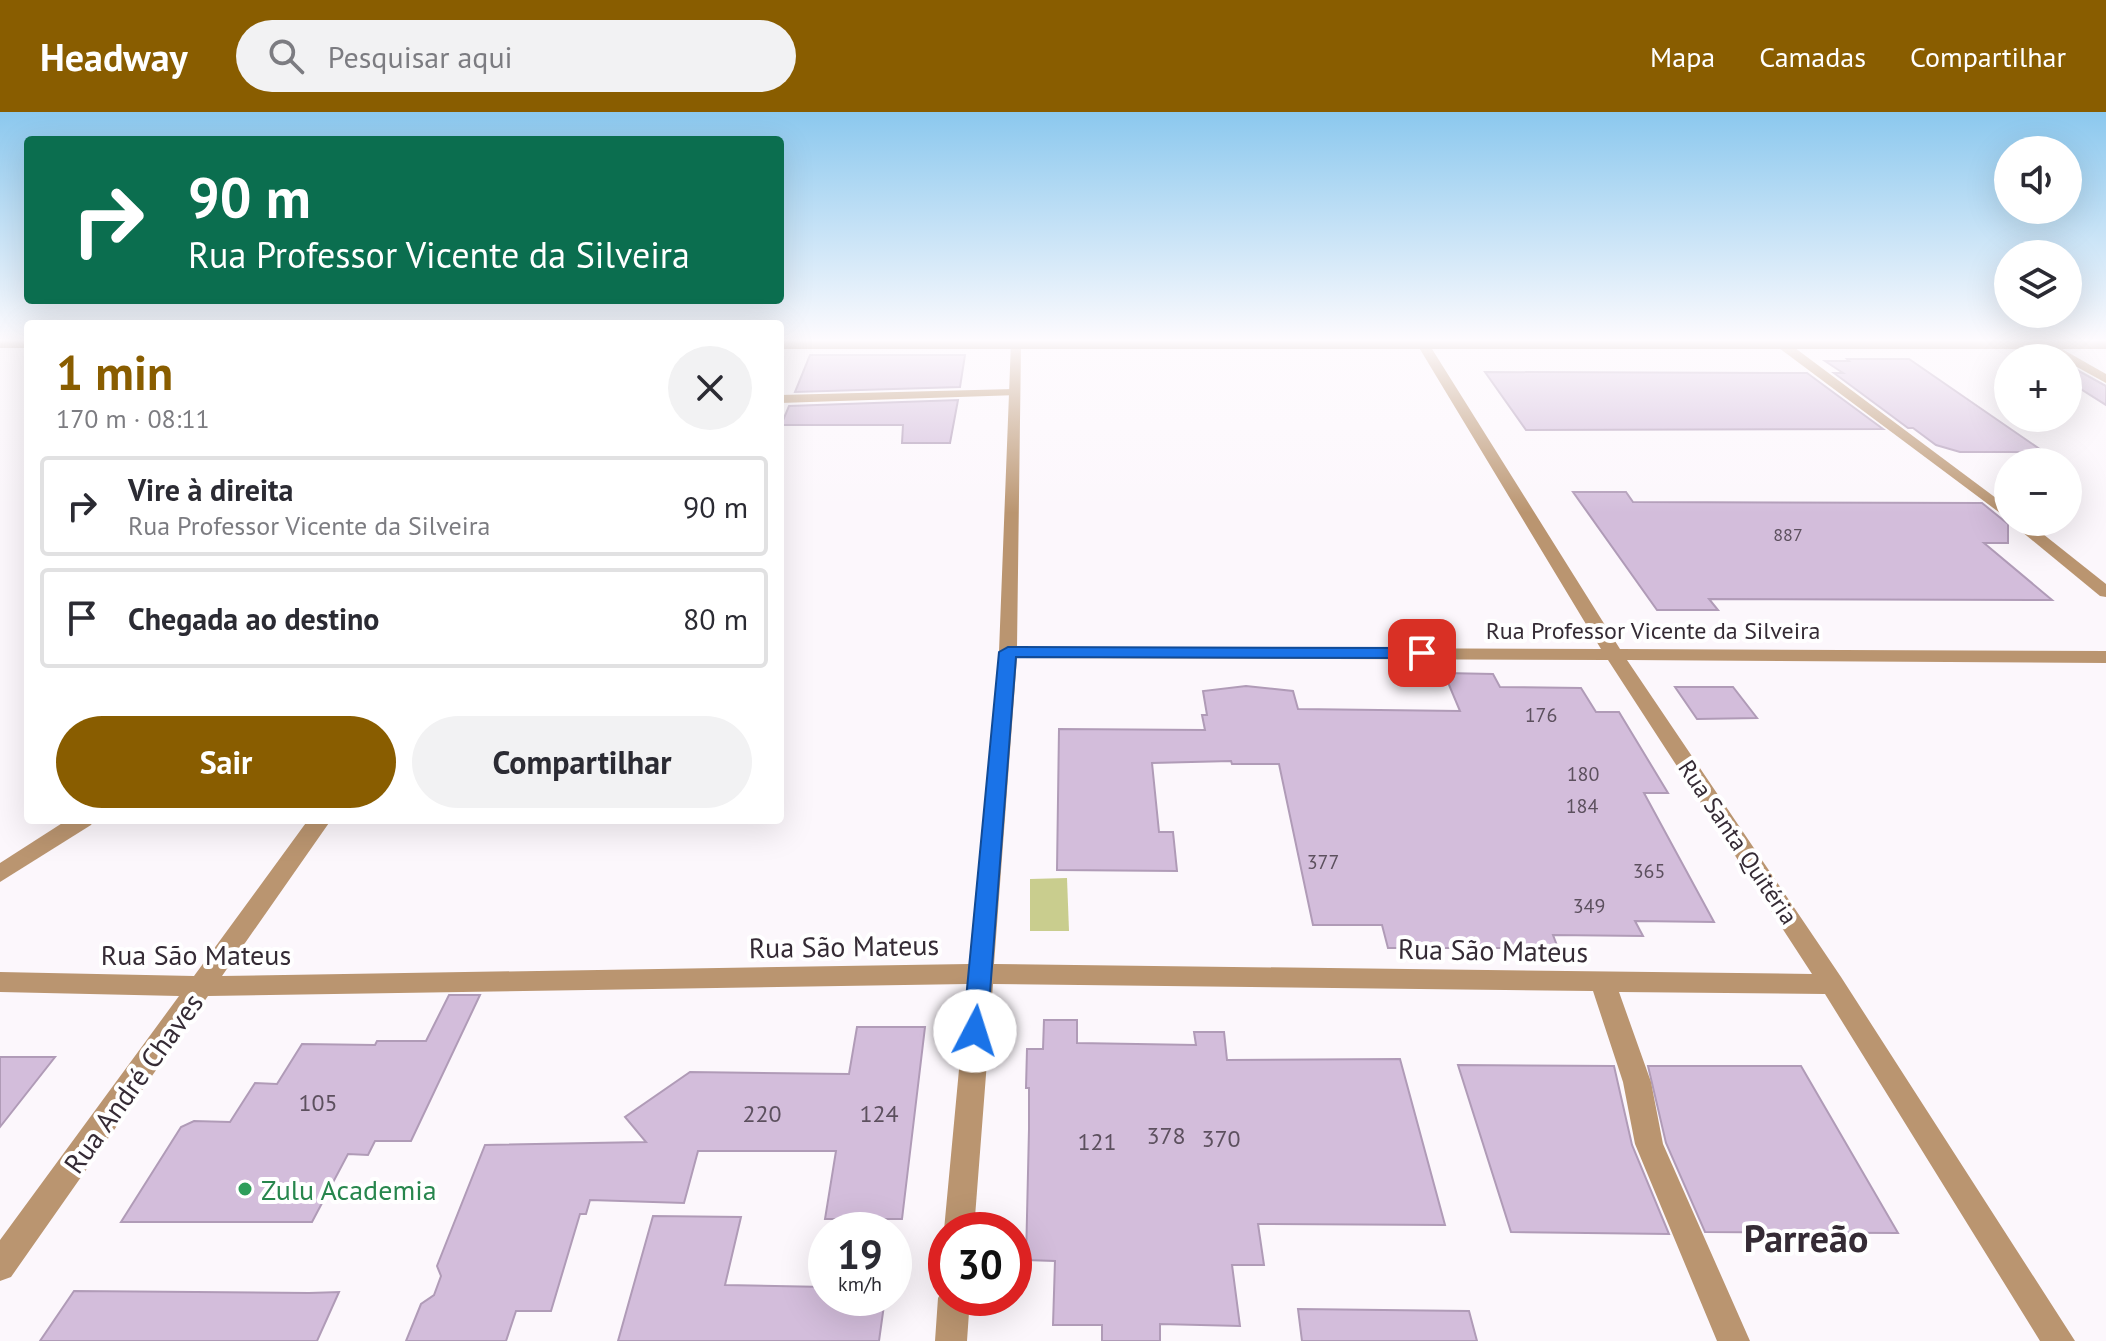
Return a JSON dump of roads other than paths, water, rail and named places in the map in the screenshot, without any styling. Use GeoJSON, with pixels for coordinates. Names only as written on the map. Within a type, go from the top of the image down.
{"type":"FeatureCollection","features":[{"type":"Feature","properties":{"kind":"street"},"geometry":{"type":"LineString","coordinates":[[960,1212],[1008,652],[1014,398]]}},
{"type":"Feature","properties":{"kind":"street","name":"Rua Santa Quitéria"},"geometry":{"type":"LineString","coordinates":[[1457,398],[1613,653],[1832,984],[2059,1341]]}},
{"type":"Feature","properties":{"kind":"street"},"geometry":{"type":"LineString","coordinates":[[1854,398],[1994,503]]}},
{"type":"Feature","properties":{"kind":"street"},"geometry":{"type":"LineString","coordinates":[[2036,536],[2106,592]]}},
{"type":"Feature","properties":{"kind":"street","name":"Rua Professor Vicente da Silveira"},"geometry":{"type":"LineString","coordinates":[[1008,652],[2106,657]]}},
{"type":"Feature","properties":{"kind":"street"},"geometry":{"type":"LineString","coordinates":[[0,874],[77,824]]}},
{"type":"Feature","properties":{"kind":"street","name":"Rua André Chaves"},"geometry":{"type":"LineString","coordinates":[[0,1266],[317,824]]}},
{"type":"Feature","properties":{"kind":"street","name":"Rua São Mateus"},"geometry":{"type":"LineString","coordinates":[[0,982],[203,986],[980,974],[1832,984]]}},
{"type":"Feature","properties":{"kind":"street"},"geometry":{"type":"LineString","coordinates":[[1603,982],[1637,1082],[1649,1144],[1734,1341]]}},
{"type":"Feature","properties":{"kind":"street"},"geometry":{"type":"LineString","coordinates":[[951,1341],[953,1316]]}},
{"type":"Feature","properties":{"kind":"lane"},"geometry":{"type":"LineString","coordinates":[[784,399],[805,398]]}},
{"type":"Feature","properties":{"kind":"place","name":"Zulu Academia"},"geometry":{"type":"Point","coordinates":[245,1189]}},
{"type":"Feature","properties":{"kind":"district","name":"Parreão"},"geometry":{"type":"Point","coordinates":[1806,1237]}}]}
